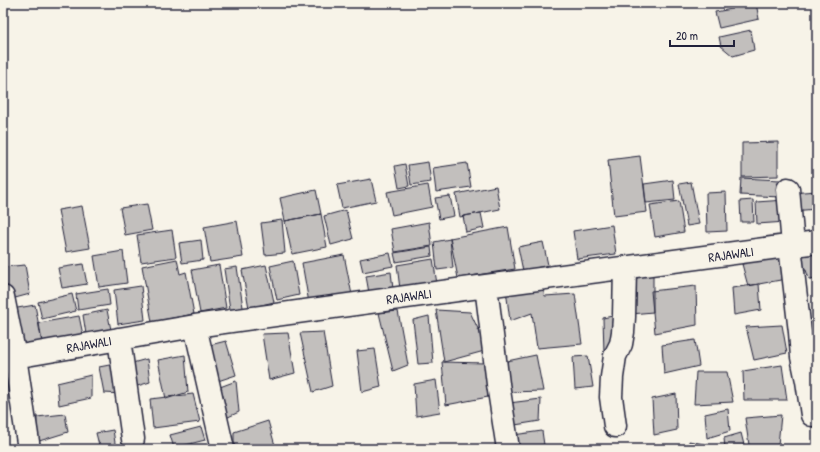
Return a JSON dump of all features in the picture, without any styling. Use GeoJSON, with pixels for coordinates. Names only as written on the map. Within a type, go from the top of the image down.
{"type":"FeatureCollection","features":[{"type":"Feature","properties":{"kind":"street"},"geometry":{"type":"LineString","coordinates":[[788,189],[802,357],[812,415]]}},
{"type":"Feature","properties":{"kind":"street","name":"RAJAWALI"},"geometry":{"type":"LineString","coordinates":[[9,358],[194,326],[817,242]]}},
{"type":"Feature","properties":{"kind":"street"},"geometry":{"type":"LineString","coordinates":[[615,426],[611,397],[612,377],[615,356],[623,332],[625,268]]}},
{"type":"Feature","properties":{"kind":"street"},"geometry":{"type":"LineString","coordinates":[[486,286],[498,384],[508,449]]}},
{"type":"Feature","properties":{"kind":"street"},"geometry":{"type":"LineString","coordinates":[[3,297],[9,358],[29,449]]}},
{"type":"Feature","properties":{"kind":"street"},"geometry":{"type":"LineString","coordinates":[[194,326],[223,449]]}},
{"type":"Feature","properties":{"kind":"street"},"geometry":{"type":"LineString","coordinates":[[119,339],[133,439]]}},
{"type":"Feature","properties":{"kind":"building"},"geometry":{"type":"Polygon","coordinates":[[[730,3],[756,3],[759,19],[719,28],[715,12],[732,9],[730,3]]]}},
{"type":"Feature","properties":{"kind":"building"},"geometry":{"type":"Polygon","coordinates":[[[751,30],[754,50],[733,56],[721,46],[719,37],[751,30]]]}},
{"type":"Feature","properties":{"kind":"building"},"geometry":{"type":"Polygon","coordinates":[[[778,142],[778,176],[742,177],[742,143],[778,142]]]}},
{"type":"Feature","properties":{"kind":"building"},"geometry":{"type":"Polygon","coordinates":[[[640,156],[647,212],[614,216],[608,160],[640,156]]]}},
{"type":"Feature","properties":{"kind":"building"},"geometry":{"type":"Polygon","coordinates":[[[428,162],[431,182],[411,185],[408,165],[428,162]]]}},
{"type":"Feature","properties":{"kind":"building"},"geometry":{"type":"Polygon","coordinates":[[[467,163],[471,187],[436,192],[433,168],[467,163]]]}},
{"type":"Feature","properties":{"kind":"building"},"geometry":{"type":"Polygon","coordinates":[[[405,164],[409,186],[399,188],[395,166],[405,164]]]}},
{"type":"Feature","properties":{"kind":"building"},"geometry":{"type":"Polygon","coordinates":[[[741,178],[780,180],[780,197],[740,195],[741,178]]]}},
{"type":"Feature","properties":{"kind":"building"},"geometry":{"type":"Polygon","coordinates":[[[371,179],[376,201],[342,208],[337,185],[371,179]]]}},
{"type":"Feature","properties":{"kind":"building"},"geometry":{"type":"Polygon","coordinates":[[[673,180],[675,200],[646,203],[644,184],[673,180]]]}},
{"type":"Feature","properties":{"kind":"building"},"geometry":{"type":"Polygon","coordinates":[[[691,182],[699,224],[687,226],[679,184],[691,182]]]}},
{"type":"Feature","properties":{"kind":"building"},"geometry":{"type":"Polygon","coordinates":[[[428,185],[432,207],[392,215],[387,192],[428,185]]]}},
{"type":"Feature","properties":{"kind":"building"},"geometry":{"type":"Polygon","coordinates":[[[496,186],[500,209],[460,217],[456,194],[496,186]]]}},
{"type":"Feature","properties":{"kind":"building"},"geometry":{"type":"Polygon","coordinates":[[[316,190],[321,214],[285,221],[280,198],[316,190]]]}},
{"type":"Feature","properties":{"kind":"building"},"geometry":{"type":"Polygon","coordinates":[[[817,191],[817,209],[792,211],[790,193],[817,191]]]}},
{"type":"Feature","properties":{"kind":"building"},"geometry":{"type":"Polygon","coordinates":[[[726,192],[727,231],[707,232],[706,193],[726,192]]]}},
{"type":"Feature","properties":{"kind":"building"},"geometry":{"type":"Polygon","coordinates":[[[450,196],[454,216],[439,219],[435,198],[450,196]]]}},
{"type":"Feature","properties":{"kind":"building"},"geometry":{"type":"Polygon","coordinates":[[[753,200],[754,222],[741,222],[740,201],[753,200]]]}},
{"type":"Feature","properties":{"kind":"building"},"geometry":{"type":"Polygon","coordinates":[[[785,200],[786,222],[757,224],[756,202],[785,200]]]}},
{"type":"Feature","properties":{"kind":"building"},"geometry":{"type":"Polygon","coordinates":[[[679,201],[684,232],[655,237],[650,205],[679,201]]]}},
{"type":"Feature","properties":{"kind":"building"},"geometry":{"type":"Polygon","coordinates":[[[147,204],[152,230],[125,235],[120,208],[147,204]]]}},
{"type":"Feature","properties":{"kind":"building"},"geometry":{"type":"Polygon","coordinates":[[[82,206],[90,248],[66,252],[58,210],[82,206]]]}},
{"type":"Feature","properties":{"kind":"building"},"geometry":{"type":"Polygon","coordinates":[[[346,210],[353,239],[331,245],[324,216],[346,210]]]}},
{"type":"Feature","properties":{"kind":"building"},"geometry":{"type":"Polygon","coordinates":[[[481,213],[484,228],[466,232],[463,216],[481,213]]]}},
{"type":"Feature","properties":{"kind":"building"},"geometry":{"type":"Polygon","coordinates":[[[321,214],[327,247],[292,254],[285,221],[321,214]]]}},
{"type":"Feature","properties":{"kind":"building"},"geometry":{"type":"Polygon","coordinates":[[[282,220],[285,253],[265,255],[261,223],[282,220]]]}},
{"type":"Feature","properties":{"kind":"building"},"geometry":{"type":"Polygon","coordinates":[[[237,221],[243,257],[210,262],[204,227],[237,221]]]}},
{"type":"Feature","properties":{"kind":"building"},"geometry":{"type":"Polygon","coordinates":[[[429,222],[432,246],[395,252],[391,229],[429,222]]]}},
{"type":"Feature","properties":{"kind":"building"},"geometry":{"type":"Polygon","coordinates":[[[612,225],[616,254],[577,259],[573,231],[612,225]]]}},
{"type":"Feature","properties":{"kind":"building"},"geometry":{"type":"Polygon","coordinates":[[[508,227],[515,269],[458,278],[450,238],[508,227]]]}},
{"type":"Feature","properties":{"kind":"building"},"geometry":{"type":"Polygon","coordinates":[[[172,230],[176,257],[141,262],[137,235],[172,230]]]}},
{"type":"Feature","properties":{"kind":"building"},"geometry":{"type":"Polygon","coordinates":[[[450,239],[453,268],[437,270],[434,242],[450,239]]]}},
{"type":"Feature","properties":{"kind":"building"},"geometry":{"type":"Polygon","coordinates":[[[201,240],[203,260],[182,263],[179,243],[201,240]]]}},
{"type":"Feature","properties":{"kind":"building"},"geometry":{"type":"Polygon","coordinates":[[[543,242],[548,265],[523,271],[518,247],[543,242]]]}},
{"type":"Feature","properties":{"kind":"building"},"geometry":{"type":"Polygon","coordinates":[[[431,247],[432,256],[396,262],[394,253],[431,247]]]}},
{"type":"Feature","properties":{"kind":"building"},"geometry":{"type":"Polygon","coordinates":[[[123,251],[127,283],[99,287],[94,256],[123,251]]]}},
{"type":"Feature","properties":{"kind":"building"},"geometry":{"type":"Polygon","coordinates":[[[390,253],[393,266],[363,272],[360,259],[390,253]]]}},
{"type":"Feature","properties":{"kind":"building"},"geometry":{"type":"Polygon","coordinates":[[[817,253],[817,278],[809,279],[806,270],[796,271],[795,257],[817,253]]]}},
{"type":"Feature","properties":{"kind":"building"},"geometry":{"type":"Polygon","coordinates":[[[344,255],[352,295],[309,303],[302,263],[344,255]]]}},
{"type":"Feature","properties":{"kind":"building"},"geometry":{"type":"Polygon","coordinates":[[[778,255],[786,279],[748,286],[742,264],[778,255]]]}},
{"type":"Feature","properties":{"kind":"building"},"geometry":{"type":"Polygon","coordinates":[[[177,259],[180,274],[186,272],[194,314],[152,322],[142,266],[177,259]]]}},
{"type":"Feature","properties":{"kind":"building"},"geometry":{"type":"Polygon","coordinates":[[[433,259],[437,284],[400,289],[397,265],[433,259]]]}},
{"type":"Feature","properties":{"kind":"building"},"geometry":{"type":"Polygon","coordinates":[[[293,261],[299,295],[277,300],[270,266],[293,261]]]}},
{"type":"Feature","properties":{"kind":"building"},"geometry":{"type":"Polygon","coordinates":[[[83,264],[87,284],[62,288],[58,268],[83,264]]]}},
{"type":"Feature","properties":{"kind":"building"},"geometry":{"type":"Polygon","coordinates":[[[25,265],[30,294],[4,301],[3,267],[25,265]]]}},
{"type":"Feature","properties":{"kind":"building"},"geometry":{"type":"Polygon","coordinates":[[[219,265],[226,308],[200,313],[192,270],[219,265]]]}},
{"type":"Feature","properties":{"kind":"building"},"geometry":{"type":"Polygon","coordinates":[[[266,265],[274,302],[249,308],[242,270],[266,265]]]}},
{"type":"Feature","properties":{"kind":"building"},"geometry":{"type":"Polygon","coordinates":[[[237,267],[244,314],[231,316],[224,269],[237,267]]]}},
{"type":"Feature","properties":{"kind":"building"},"geometry":{"type":"Polygon","coordinates":[[[391,272],[393,289],[369,293],[366,276],[391,272]]]}},
{"type":"Feature","properties":{"kind":"building"},"geometry":{"type":"Polygon","coordinates":[[[653,274],[653,312],[631,314],[628,280],[653,274]]]}},
{"type":"Feature","properties":{"kind":"building"},"geometry":{"type":"Polygon","coordinates":[[[759,284],[761,310],[734,315],[732,288],[759,284]]]}},
{"type":"Feature","properties":{"kind":"building"},"geometry":{"type":"Polygon","coordinates":[[[141,286],[145,320],[118,324],[114,290],[141,286]]]}},
{"type":"Feature","properties":{"kind":"building"},"geometry":{"type":"Polygon","coordinates":[[[542,286],[545,296],[575,294],[582,344],[537,348],[532,313],[510,321],[506,290],[542,286]]]}},
{"type":"Feature","properties":{"kind":"building"},"geometry":{"type":"Polygon","coordinates":[[[696,286],[697,325],[655,333],[651,291],[696,286]]]}},
{"type":"Feature","properties":{"kind":"building"},"geometry":{"type":"Polygon","coordinates":[[[108,289],[110,305],[78,310],[76,294],[108,289]]]}},
{"type":"Feature","properties":{"kind":"building"},"geometry":{"type":"Polygon","coordinates":[[[72,294],[76,311],[42,319],[38,302],[72,294]]]}},
{"type":"Feature","properties":{"kind":"building"},"geometry":{"type":"Polygon","coordinates":[[[35,305],[42,343],[13,348],[6,310],[35,305]]]}},
{"type":"Feature","properties":{"kind":"building"},"geometry":{"type":"Polygon","coordinates":[[[107,310],[111,330],[86,334],[83,315],[107,310]]]}},
{"type":"Feature","properties":{"kind":"building"},"geometry":{"type":"Polygon","coordinates":[[[436,310],[470,312],[488,350],[444,362],[436,310]]]}},
{"type":"Feature","properties":{"kind":"building"},"geometry":{"type":"Polygon","coordinates":[[[398,311],[408,365],[393,371],[379,313],[398,311]]]}},
{"type":"Feature","properties":{"kind":"building"},"geometry":{"type":"Polygon","coordinates":[[[617,315],[619,341],[604,353],[603,318],[617,315]]]}},
{"type":"Feature","properties":{"kind":"building"},"geometry":{"type":"Polygon","coordinates":[[[79,316],[83,335],[42,343],[39,323],[79,316]]]}},
{"type":"Feature","properties":{"kind":"building"},"geometry":{"type":"Polygon","coordinates":[[[429,316],[433,363],[418,364],[413,320],[429,316]]]}},
{"type":"Feature","properties":{"kind":"building"},"geometry":{"type":"Polygon","coordinates":[[[782,325],[787,353],[754,360],[746,327],[782,325]]]}},
{"type":"Feature","properties":{"kind":"building"},"geometry":{"type":"Polygon","coordinates":[[[323,332],[332,386],[313,392],[300,333],[323,332]]]}},
{"type":"Feature","properties":{"kind":"building"},"geometry":{"type":"Polygon","coordinates":[[[288,333],[295,373],[269,380],[262,334],[288,333]]]}},
{"type":"Feature","properties":{"kind":"building"},"geometry":{"type":"Polygon","coordinates":[[[695,340],[699,366],[664,374],[662,345],[695,340]]]}},
{"type":"Feature","properties":{"kind":"building"},"geometry":{"type":"Polygon","coordinates":[[[226,341],[236,375],[215,382],[206,346],[226,341]]]}},
{"type":"Feature","properties":{"kind":"building"},"geometry":{"type":"Polygon","coordinates":[[[375,349],[381,387],[362,392],[357,351],[375,349]]]}},
{"type":"Feature","properties":{"kind":"building"},"geometry":{"type":"Polygon","coordinates":[[[817,350],[817,388],[812,390],[812,351],[817,350]]]}},
{"type":"Feature","properties":{"kind":"building"},"geometry":{"type":"Polygon","coordinates":[[[185,355],[188,392],[166,399],[158,360],[185,355]]]}},
{"type":"Feature","properties":{"kind":"building"},"geometry":{"type":"Polygon","coordinates":[[[536,355],[543,391],[508,392],[507,361],[536,355]]]}},
{"type":"Feature","properties":{"kind":"building"},"geometry":{"type":"Polygon","coordinates":[[[588,356],[593,387],[575,389],[573,357],[588,356]]]}},
{"type":"Feature","properties":{"kind":"building"},"geometry":{"type":"Polygon","coordinates":[[[147,359],[150,382],[128,389],[125,365],[147,359]]]}},
{"type":"Feature","properties":{"kind":"building"},"geometry":{"type":"Polygon","coordinates":[[[442,362],[485,363],[488,397],[446,405],[442,362]]]}},
{"type":"Feature","properties":{"kind":"building"},"geometry":{"type":"Polygon","coordinates":[[[120,363],[122,394],[104,393],[99,367],[120,363]]]}},
{"type":"Feature","properties":{"kind":"building"},"geometry":{"type":"Polygon","coordinates":[[[782,365],[787,400],[744,400],[743,371],[782,365]]]}},
{"type":"Feature","properties":{"kind":"building"},"geometry":{"type":"Polygon","coordinates":[[[696,372],[727,372],[733,402],[694,404],[696,372]]]}},
{"type":"Feature","properties":{"kind":"building"},"geometry":{"type":"Polygon","coordinates":[[[91,375],[91,398],[59,405],[57,383],[91,375]]]}},
{"type":"Feature","properties":{"kind":"building"},"geometry":{"type":"Polygon","coordinates":[[[436,380],[440,412],[416,416],[414,384],[436,380]]]}},
{"type":"Feature","properties":{"kind":"building"},"geometry":{"type":"Polygon","coordinates":[[[236,381],[239,412],[226,418],[220,387],[236,381]]]}},
{"type":"Feature","properties":{"kind":"building"},"geometry":{"type":"Polygon","coordinates":[[[193,394],[200,422],[153,428],[150,399],[193,394]]]}},
{"type":"Feature","properties":{"kind":"building"},"geometry":{"type":"Polygon","coordinates":[[[676,394],[677,430],[654,435],[652,399],[676,394]]]}},
{"type":"Feature","properties":{"kind":"building"},"geometry":{"type":"Polygon","coordinates":[[[541,399],[540,421],[515,425],[509,403],[541,399]]]}},
{"type":"Feature","properties":{"kind":"building"},"geometry":{"type":"Polygon","coordinates":[[[728,409],[730,431],[707,438],[705,414],[728,409]]]}},
{"type":"Feature","properties":{"kind":"building"},"geometry":{"type":"Polygon","coordinates":[[[65,414],[68,432],[36,442],[37,417],[65,414]]]}},
{"type":"Feature","properties":{"kind":"building"},"geometry":{"type":"Polygon","coordinates":[[[781,415],[778,445],[749,445],[745,418],[781,415]]]}},
{"type":"Feature","properties":{"kind":"building"},"geometry":{"type":"Polygon","coordinates":[[[268,421],[276,449],[234,449],[234,432],[268,421]]]}},
{"type":"Feature","properties":{"kind":"building"},"geometry":{"type":"Polygon","coordinates":[[[201,427],[205,440],[174,448],[170,435],[201,427]]]}},
{"type":"Feature","properties":{"kind":"building"},"geometry":{"type":"Polygon","coordinates":[[[113,430],[116,449],[100,449],[96,433],[113,430]]]}},
{"type":"Feature","properties":{"kind":"building"},"geometry":{"type":"Polygon","coordinates":[[[542,431],[544,445],[515,448],[513,435],[542,431]]]}},
{"type":"Feature","properties":{"kind":"building"},"geometry":{"type":"Polygon","coordinates":[[[741,433],[745,449],[725,449],[724,438],[741,433]]]}},
{"type":"Feature","properties":{"kind":"building"},"geometry":{"type":"Polygon","coordinates":[[[689,441],[718,447],[718,449],[689,449],[689,441]]]}}]}
